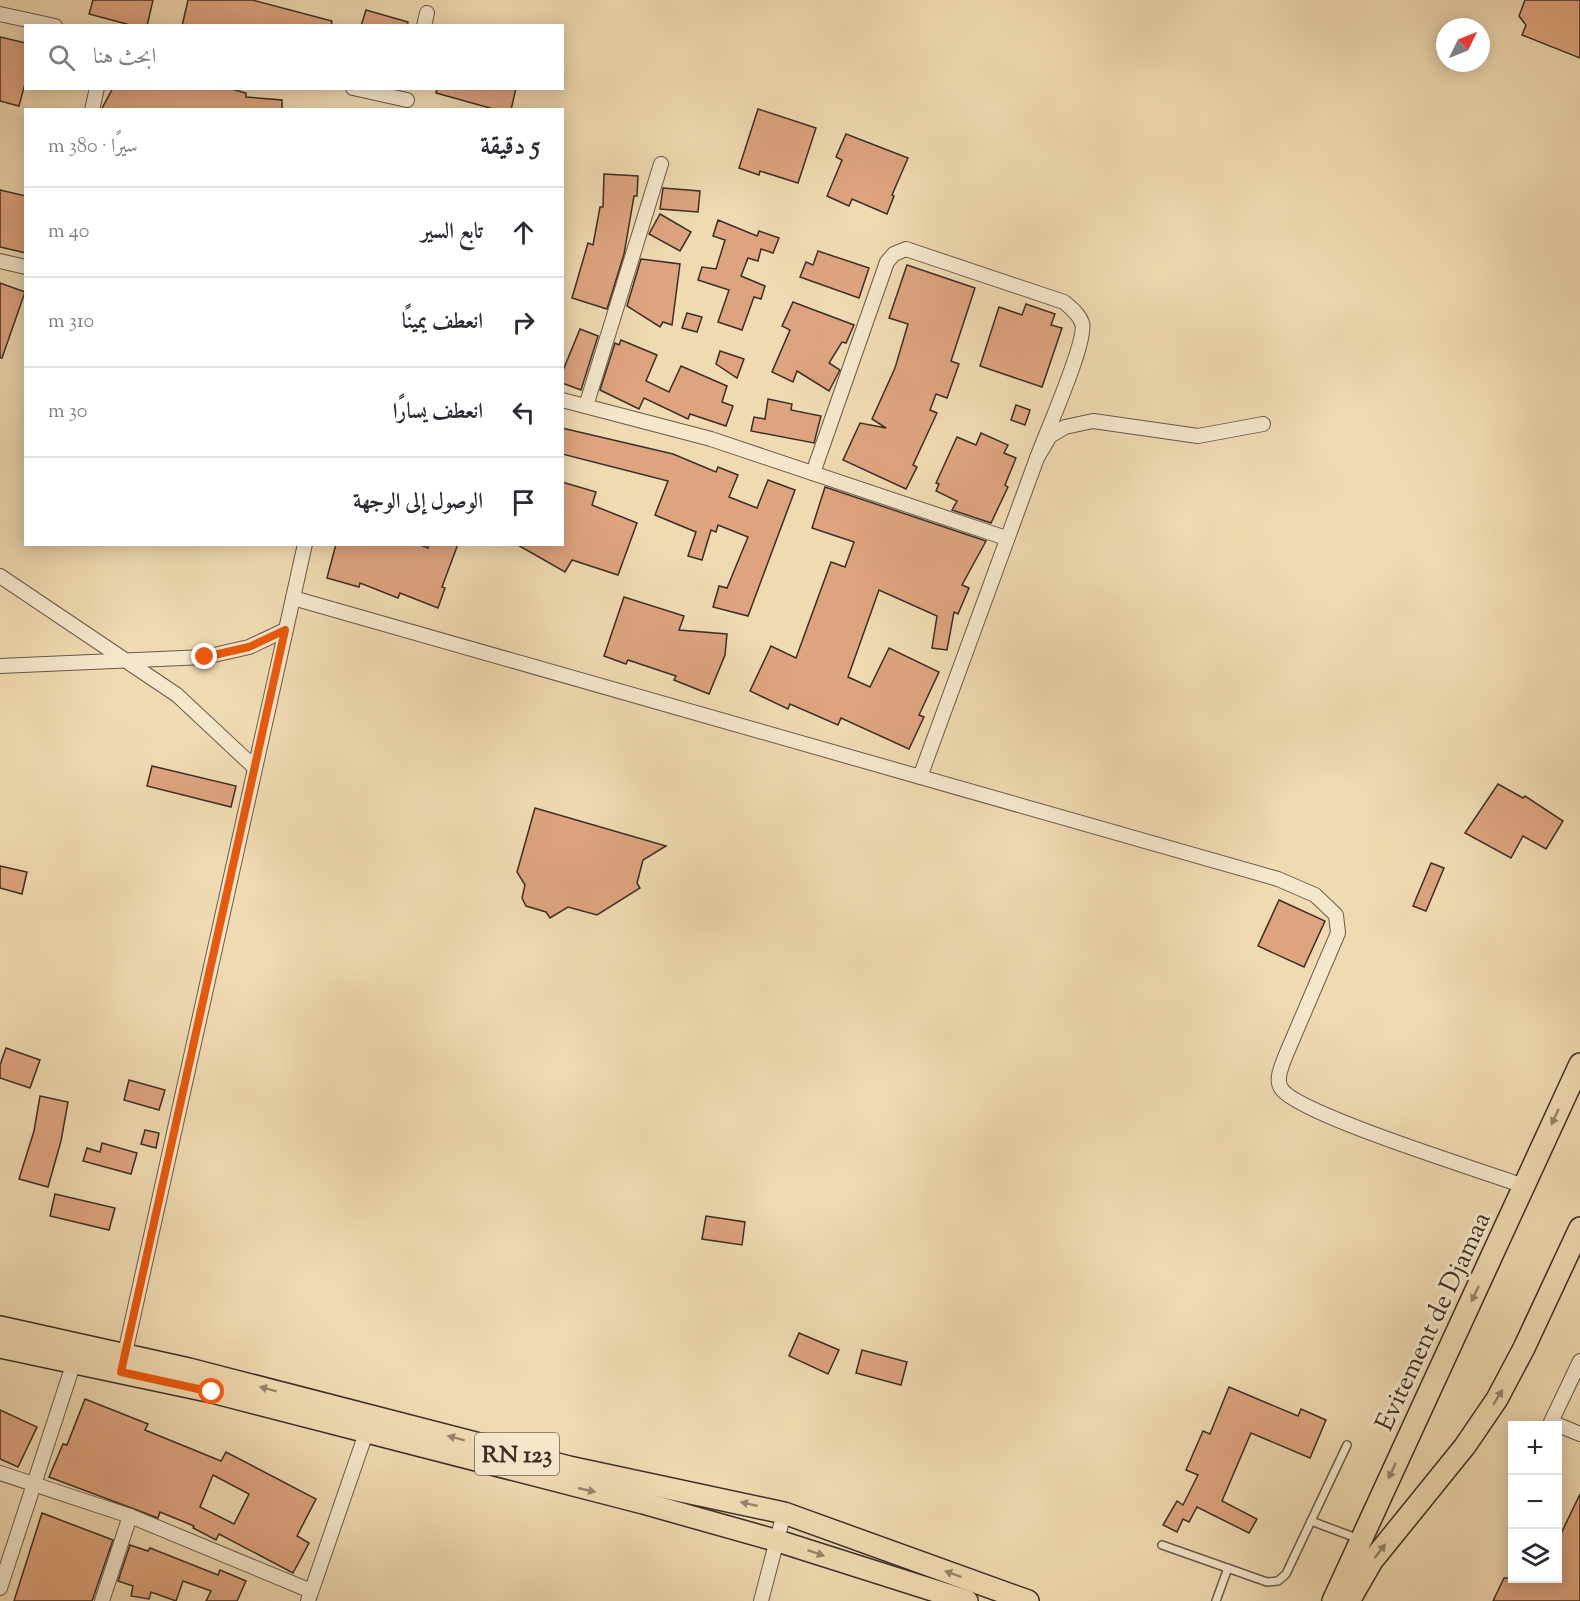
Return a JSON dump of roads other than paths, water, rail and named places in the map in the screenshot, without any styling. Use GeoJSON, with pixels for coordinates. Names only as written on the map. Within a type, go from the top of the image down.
{"type":"FeatureCollection","features":[{"type":"Feature","properties":{"kind":"main road","name":"Evitement de Djamaa"},"geometry":{"type":"LineString","coordinates":[[1333,1601],[1580,1064]]}},
{"type":"Feature","properties":{"kind":"main road"},"geometry":{"type":"LineString","coordinates":[[1349,1601],[1372,1561],[1465,1446],[1497,1399],[1520,1357],[1580,1228]]}},
{"type":"Feature","properties":{"kind":"main road","name":"RN 123"},"geometry":{"type":"LineString","coordinates":[[0,1327],[212,1392],[778,1540],[967,1601]]}},
{"type":"Feature","properties":{"kind":"main road","name":"RN 123"},"geometry":{"type":"LineString","coordinates":[[0,1347],[74,1362],[122,1363],[235,1380],[533,1459],[784,1513],[1028,1601]]}},
{"type":"Feature","properties":{"kind":"street"},"geometry":{"type":"LineString","coordinates":[[0,14],[46,24]]}},
{"type":"Feature","properties":{"kind":"street"},"geometry":{"type":"LineString","coordinates":[[92,108],[97,90]]}},
{"type":"Feature","properties":{"kind":"street"},"geometry":{"type":"LineString","coordinates":[[363,90],[408,99]]}},
{"type":"Feature","properties":{"kind":"street"},"geometry":{"type":"LineString","coordinates":[[586,406],[661,164]]}},
{"type":"Feature","properties":{"kind":"street"},"geometry":{"type":"LineString","coordinates":[[813,473],[887,262],[894,254],[906,249],[1064,302],[1076,313],[1083,324],[1080,346],[1006,538],[920,777]]}},
{"type":"Feature","properties":{"kind":"street"},"geometry":{"type":"LineString","coordinates":[[0,261],[24,267]]}},
{"type":"Feature","properties":{"kind":"street"},"geometry":{"type":"LineString","coordinates":[[564,400],[711,439],[1006,538]]}},
{"type":"Feature","properties":{"kind":"street"},"geometry":{"type":"LineString","coordinates":[[1037,458],[1050,436],[1065,428],[1093,421],[1198,436],[1263,424]]}},
{"type":"Feature","properties":{"kind":"street"},"geometry":{"type":"LineString","coordinates":[[122,1363],[305,546]]}},
{"type":"Feature","properties":{"kind":"street"},"geometry":{"type":"LineString","coordinates":[[0,576],[177,695],[254,767]]}},
{"type":"Feature","properties":{"kind":"street"},"geometry":{"type":"LineString","coordinates":[[293,598],[1278,879],[1315,895],[1336,915],[1338,933],[1285,1057],[1279,1076],[1279,1086],[1288,1098],[1355,1127],[1524,1186]]}},
{"type":"Feature","properties":{"kind":"street"},"geometry":{"type":"LineString","coordinates":[[0,666],[205,657],[249,647],[285,630]]}},
{"type":"Feature","properties":{"kind":"street"},"geometry":{"type":"LineString","coordinates":[[1580,1361],[1551,1422],[1580,1434]]}},
{"type":"Feature","properties":{"kind":"street"},"geometry":{"type":"LineString","coordinates":[[0,1588],[74,1362]]}},
{"type":"Feature","properties":{"kind":"street"},"geometry":{"type":"LineString","coordinates":[[0,1473],[130,1516],[309,1596],[366,1433]]}},
{"type":"Feature","properties":{"kind":"street"},"geometry":{"type":"LineString","coordinates":[[762,1601],[784,1513]]}},
{"type":"Feature","properties":{"kind":"street"},"geometry":{"type":"LineString","coordinates":[[102,1601],[130,1516]]}},
{"type":"Feature","properties":{"kind":"lane"},"geometry":{"type":"LineString","coordinates":[[1162,1545],[1268,1582],[1278,1581],[1286,1574],[1347,1445]]}},
{"type":"Feature","properties":{"kind":"lane"},"geometry":{"type":"LineString","coordinates":[[1311,1521],[1361,1540]]}},
{"type":"Feature","properties":{"kind":"lane"},"geometry":{"type":"LineString","coordinates":[[1216,1601],[1228,1568]]}}]}
